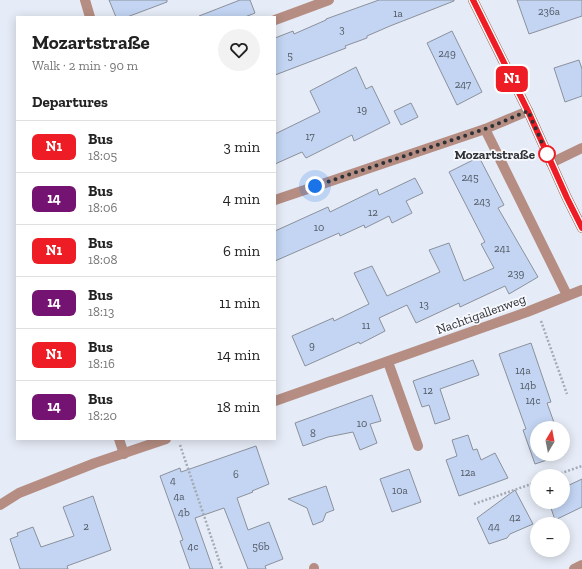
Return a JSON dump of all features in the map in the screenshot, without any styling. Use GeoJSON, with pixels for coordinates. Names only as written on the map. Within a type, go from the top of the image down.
{"type":"FeatureCollection","features":[{"type":"Feature","properties":{"kind":"main road"},"geometry":{"type":"LineString","coordinates":[[472,0],[528,111],[582,228]]}},
{"type":"Feature","properties":{"kind":"street"},"geometry":{"type":"LineString","coordinates":[[85,0],[90,16]]}},
{"type":"Feature","properties":{"kind":"street"},"geometry":{"type":"LineString","coordinates":[[276,20],[329,0]]}},
{"type":"Feature","properties":{"kind":"street"},"geometry":{"type":"LineString","coordinates":[[276,200],[485,129],[528,111]]}},
{"type":"Feature","properties":{"kind":"street"},"geometry":{"type":"LineString","coordinates":[[485,129],[567,295]]}},
{"type":"Feature","properties":{"kind":"street"},"geometry":{"type":"LineString","coordinates":[[551,163],[582,148]]}},
{"type":"Feature","properties":{"kind":"street","name":"Nachtigallenweg"},"geometry":{"type":"LineString","coordinates":[[276,401],[527,312],[582,290]]}},
{"type":"Feature","properties":{"kind":"street"},"geometry":{"type":"LineString","coordinates":[[388,362],[418,446]]}},
{"type":"Feature","properties":{"kind":"street"},"geometry":{"type":"LineString","coordinates":[[119,440],[124,454]]}},
{"type":"Feature","properties":{"kind":"street"},"geometry":{"type":"LineString","coordinates":[[0,504],[19,493],[95,463],[163,440]]}},
{"type":"Feature","properties":{"kind":"street"},"geometry":{"type":"LineString","coordinates":[[574,569],[582,565]]}},
{"type":"Feature","properties":{"kind":"path"},"geometry":{"type":"LineString","coordinates":[[542,323],[567,394]]}},
{"type":"Feature","properties":{"kind":"path"},"geometry":{"type":"LineString","coordinates":[[178,440],[222,569]]}},
{"type":"Feature","properties":{"kind":"path"},"geometry":{"type":"LineString","coordinates":[[570,470],[582,466]]}},
{"type":"Feature","properties":{"kind":"path"},"geometry":{"type":"LineString","coordinates":[[474,504],[530,484]]}},
{"type":"Feature","properties":{"kind":"building"},"geometry":{"type":"Polygon","coordinates":[[[109,0],[167,0],[167,2],[130,16],[116,16],[109,0]]]}},
{"type":"Feature","properties":{"kind":"building"},"geometry":{"type":"Polygon","coordinates":[[[240,0],[250,0],[255,13],[248,16],[199,16],[240,0]]]}},
{"type":"Feature","properties":{"kind":"building"},"geometry":{"type":"Polygon","coordinates":[[[379,0],[454,0],[367,36],[367,38],[345,46],[346,48],[276,75],[276,38],[293,31],[294,34],[326,19],[379,0]]]}},
{"type":"Feature","properties":{"kind":"building"},"geometry":{"type":"Polygon","coordinates":[[[517,0],[582,0],[582,16],[529,34],[517,0]]]}},
{"type":"Feature","properties":{"kind":"building"},"geometry":{"type":"Polygon","coordinates":[[[452,31],[482,92],[457,105],[427,43],[452,31]]]}},
{"type":"Feature","properties":{"kind":"building"},"geometry":{"type":"Polygon","coordinates":[[[579,60],[582,69],[582,96],[565,102],[554,68],[579,60]]]}},
{"type":"Feature","properties":{"kind":"building"},"geometry":{"type":"Polygon","coordinates":[[[356,67],[366,89],[372,86],[390,123],[354,141],[352,135],[306,158],[302,152],[276,164],[276,134],[320,112],[310,91],[356,67]]]}},
{"type":"Feature","properties":{"kind":"building"},"geometry":{"type":"Polygon","coordinates":[[[411,103],[418,117],[401,125],[394,111],[411,103]]]}},
{"type":"Feature","properties":{"kind":"building"},"geometry":{"type":"Polygon","coordinates":[[[479,157],[504,205],[498,208],[538,277],[509,294],[505,286],[460,307],[459,303],[416,323],[407,305],[379,318],[385,331],[360,344],[359,342],[305,366],[292,336],[333,318],[334,321],[369,304],[354,273],[372,266],[387,296],[440,272],[429,250],[449,243],[464,281],[494,268],[481,244],[485,242],[449,172],[479,157]]]}},
{"type":"Feature","properties":{"kind":"building"},"geometry":{"type":"Polygon","coordinates":[[[415,178],[423,193],[406,201],[412,213],[392,223],[389,216],[365,228],[364,225],[340,236],[339,233],[276,261],[276,231],[328,207],[330,212],[377,189],[379,195],[415,178]]]}},
{"type":"Feature","properties":{"kind":"building"},"geometry":{"type":"Polygon","coordinates":[[[531,343],[551,402],[547,403],[553,421],[530,421],[530,450],[523,430],[526,429],[499,354],[531,343]]]}},
{"type":"Feature","properties":{"kind":"building"},"geometry":{"type":"Polygon","coordinates":[[[473,360],[479,375],[440,389],[450,419],[435,424],[429,405],[422,407],[413,381],[473,360]]]}},
{"type":"Feature","properties":{"kind":"building"},"geometry":{"type":"Polygon","coordinates":[[[372,395],[381,421],[370,424],[377,443],[360,450],[353,432],[328,437],[303,446],[295,423],[372,395]]]}},
{"type":"Feature","properties":{"kind":"building"},"geometry":{"type":"Polygon","coordinates":[[[468,435],[473,450],[477,449],[481,460],[495,453],[508,478],[459,496],[446,460],[457,456],[452,440],[468,435]]]}},
{"type":"Feature","properties":{"kind":"building"},"geometry":{"type":"Polygon","coordinates":[[[256,446],[269,484],[237,498],[248,530],[269,522],[283,559],[265,566],[266,569],[248,569],[224,508],[195,518],[213,569],[190,569],[180,541],[183,540],[160,476],[180,468],[181,472],[256,446]]]}},
{"type":"Feature","properties":{"kind":"building"},"geometry":{"type":"Polygon","coordinates":[[[534,461],[544,461],[535,464],[534,461]]]}},
{"type":"Feature","properties":{"kind":"building"},"geometry":{"type":"Polygon","coordinates":[[[409,469],[421,502],[392,512],[380,479],[409,469]]]}},
{"type":"Feature","properties":{"kind":"building"},"geometry":{"type":"Polygon","coordinates":[[[582,479],[582,507],[561,517],[554,517],[551,509],[570,509],[570,485],[582,479]]]}},
{"type":"Feature","properties":{"kind":"building"},"geometry":{"type":"Polygon","coordinates":[[[326,486],[334,510],[326,513],[323,521],[313,525],[307,508],[288,499],[326,486]]]}},
{"type":"Feature","properties":{"kind":"building"},"geometry":{"type":"Polygon","coordinates":[[[515,490],[530,518],[530,525],[510,534],[507,538],[489,544],[477,518],[515,490]]]}},
{"type":"Feature","properties":{"kind":"building"},"geometry":{"type":"Polygon","coordinates":[[[93,496],[111,550],[67,566],[68,569],[20,569],[10,539],[18,536],[17,533],[33,527],[41,547],[74,536],[63,507],[93,496]]]}},
{"type":"Feature","properties":{"kind":"bus line","name":"N1"},"geometry":{"type":"LineString","coordinates":[[473,0],[528,111],[582,228]]}},
{"type":"Feature","properties":{"kind":"place","name":"Mozartstraße"},"geometry":{"type":"Point","coordinates":[547,154]}},
{"type":"Feature","properties":{"kind":"route"},"geometry":{"type":"LineString","coordinates":[[315,186],[485,129],[512,119],[528,111],[547,154]]}}]}
